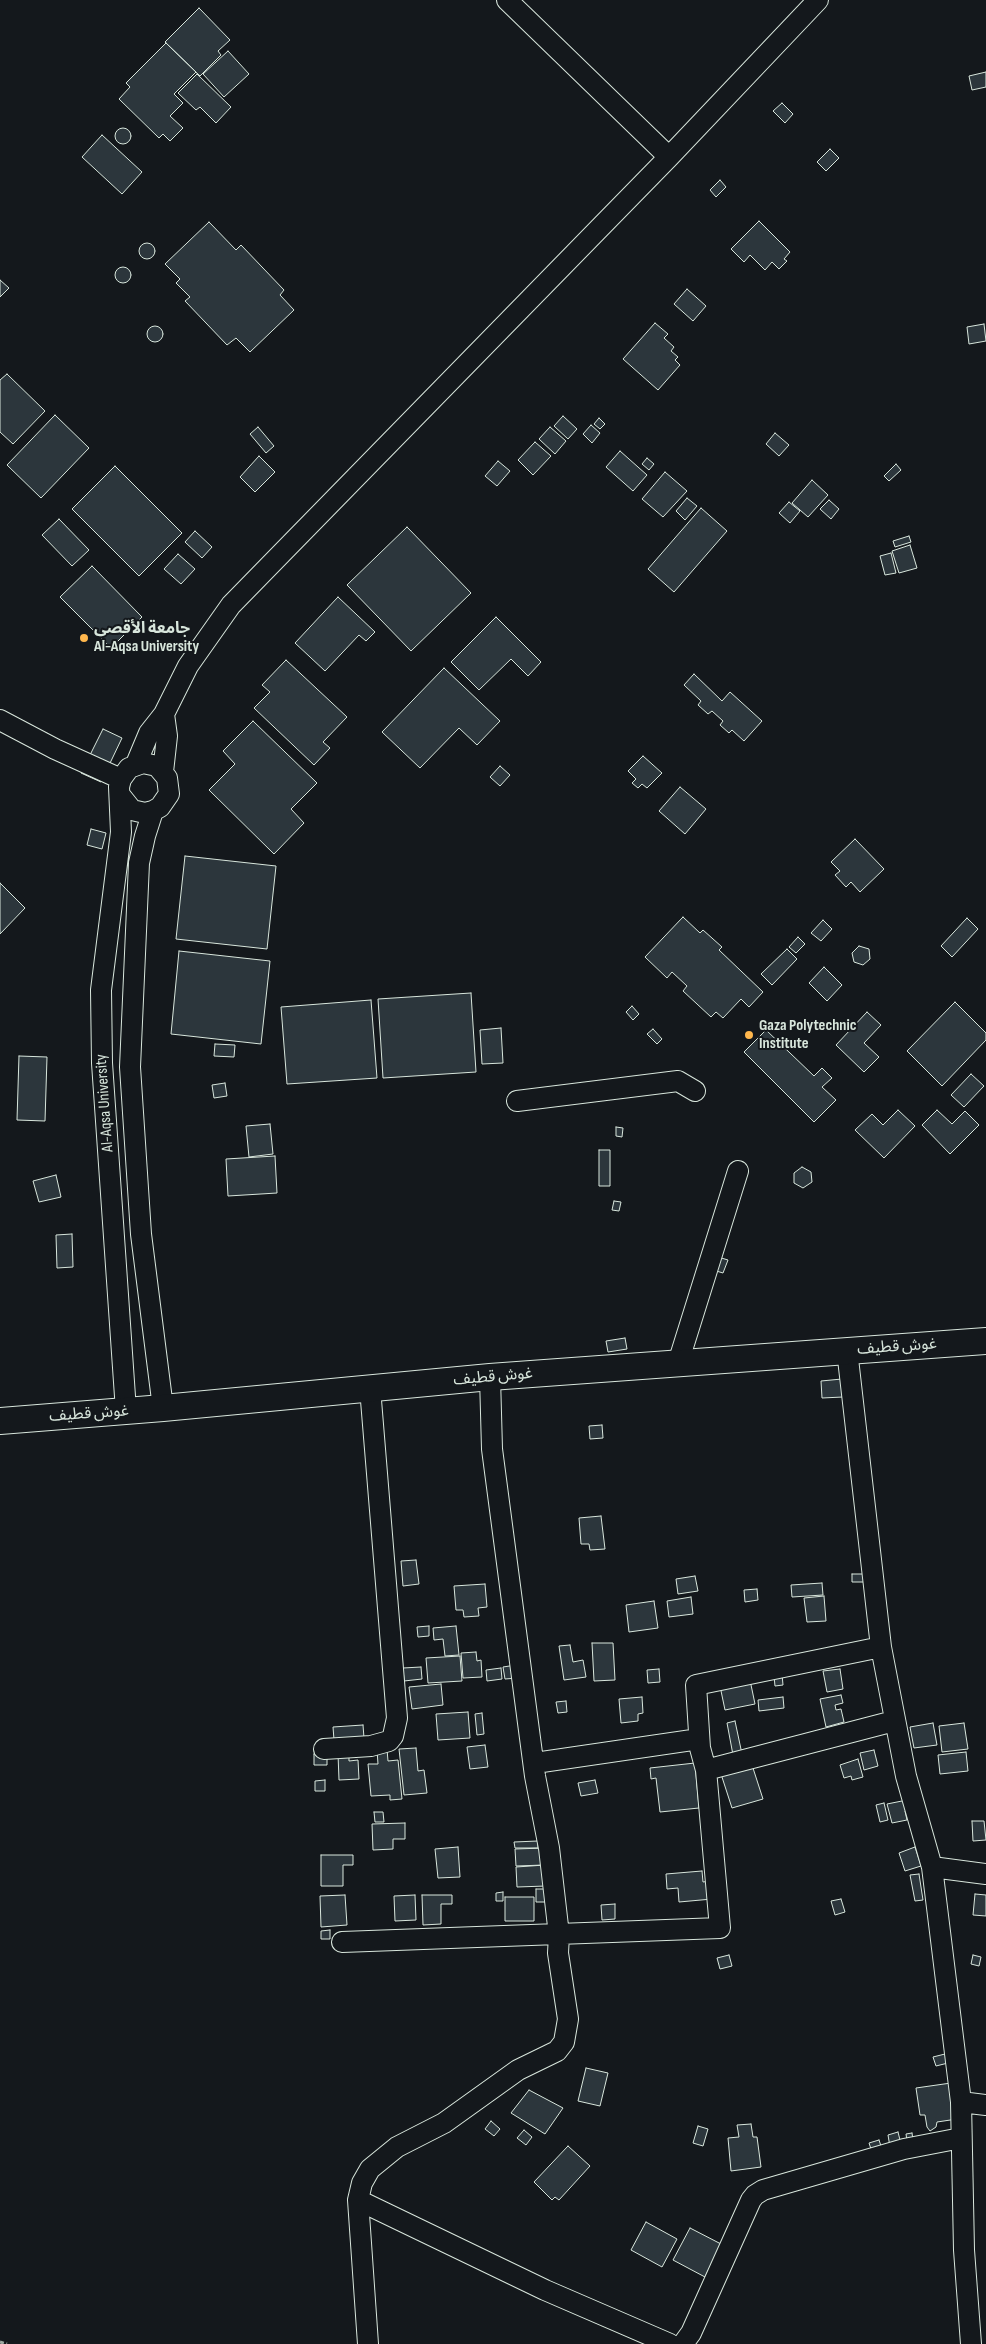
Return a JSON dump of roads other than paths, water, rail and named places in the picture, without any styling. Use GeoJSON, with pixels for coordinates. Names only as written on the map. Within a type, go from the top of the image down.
{"type":"FeatureCollection","features":[{"type":"Feature","properties":{"kind":"main road","name":"غوش قطيف"},"geometry":{"type":"LineString","coordinates":[[0,1421],[163,1408],[490,1377],[986,1341]]}},
{"type":"Feature","properties":{"kind":"street"},"geometry":{"type":"LineString","coordinates":[[508,0],[669,157]]}},
{"type":"Feature","properties":{"kind":"street"},"geometry":{"type":"LineString","coordinates":[[120,787],[124,773],[136,764],[149,734],[164,714],[188,666],[231,605],[669,157],[818,0]]}},
{"type":"Feature","properties":{"kind":"street"},"geometry":{"type":"LineString","coordinates":[[163,772],[168,736],[164,714]]}},
{"type":"Feature","properties":{"kind":"street"},"geometry":{"type":"LineString","coordinates":[[0,720],[120,787],[132,810],[145,813],[153,812],[160,807],[168,794],[167,778],[163,772],[150,764],[136,764]]}},
{"type":"Feature","properties":{"kind":"street","name":"Al-Aqsa University"},"geometry":{"type":"LineString","coordinates":[[120,787],[121,832],[101,990],[101,1025],[126,1411]]}},
{"type":"Feature","properties":{"kind":"street","name":"Al-Aqsa University"},"geometry":{"type":"LineString","coordinates":[[153,812],[144,836],[140,863],[130,1068],[141,1234],[163,1408]]}},
{"type":"Feature","properties":{"kind":"street"},"geometry":{"type":"LineString","coordinates":[[517,1101],[678,1082],[695,1091]]}},
{"type":"Feature","properties":{"kind":"street"},"geometry":{"type":"LineString","coordinates":[[678,1363],[738,1171]]}},
{"type":"Feature","properties":{"kind":"street"},"geometry":{"type":"LineString","coordinates":[[847,1350],[881,1647],[906,1776],[932,1866],[961,2102],[964,2250],[971,2344]]}},
{"type":"Feature","properties":{"kind":"street"},"geometry":{"type":"LineString","coordinates":[[368,2344],[358,2200],[362,2183],[380,2159],[397,2147],[444,2123],[518,2070],[557,2051],[564,2042],[568,2019],[558,1953],[559,1935],[549,1848],[535,1763],[492,1449],[490,1377]]}},
{"type":"Feature","properties":{"kind":"street"},"geometry":{"type":"LineString","coordinates":[[324,1749],[371,1746],[389,1741],[393,1736],[397,1718],[376,1487],[370,1388]]}},
{"type":"Feature","properties":{"kind":"street"},"geometry":{"type":"LineString","coordinates":[[342,1942],[720,1928],[706,1770],[699,1739],[696,1685],[881,1647]]}},
{"type":"Feature","properties":{"kind":"street"},"geometry":{"type":"LineString","coordinates":[[706,1770],[894,1720]]}},
{"type":"Feature","properties":{"kind":"street"},"geometry":{"type":"LineString","coordinates":[[535,1763],[699,1739]]}},
{"type":"Feature","properties":{"kind":"street"},"geometry":{"type":"LineString","coordinates":[[932,1866],[986,1874]]}},
{"type":"Feature","properties":{"kind":"street"},"geometry":{"type":"LineString","coordinates":[[961,2102],[986,2104]]}},
{"type":"Feature","properties":{"kind":"street"},"geometry":{"type":"LineString","coordinates":[[683,2344],[691,2333],[751,2200],[755,2195],[763,2190],[904,2149],[961,2138]]}},
{"type":"Feature","properties":{"kind":"street"},"geometry":{"type":"LineString","coordinates":[[358,2200],[545,2290],[670,2344]]}},
{"type":"Feature","properties":{"kind":"place","name":"جامعة الأقصى Al-Aqsa University"},"geometry":{"type":"Point","coordinates":[84,638]}},
{"type":"Feature","properties":{"kind":"place","name":"Gaza Polytechnic Institute"},"geometry":{"type":"Point","coordinates":[749,1035]}}]}
